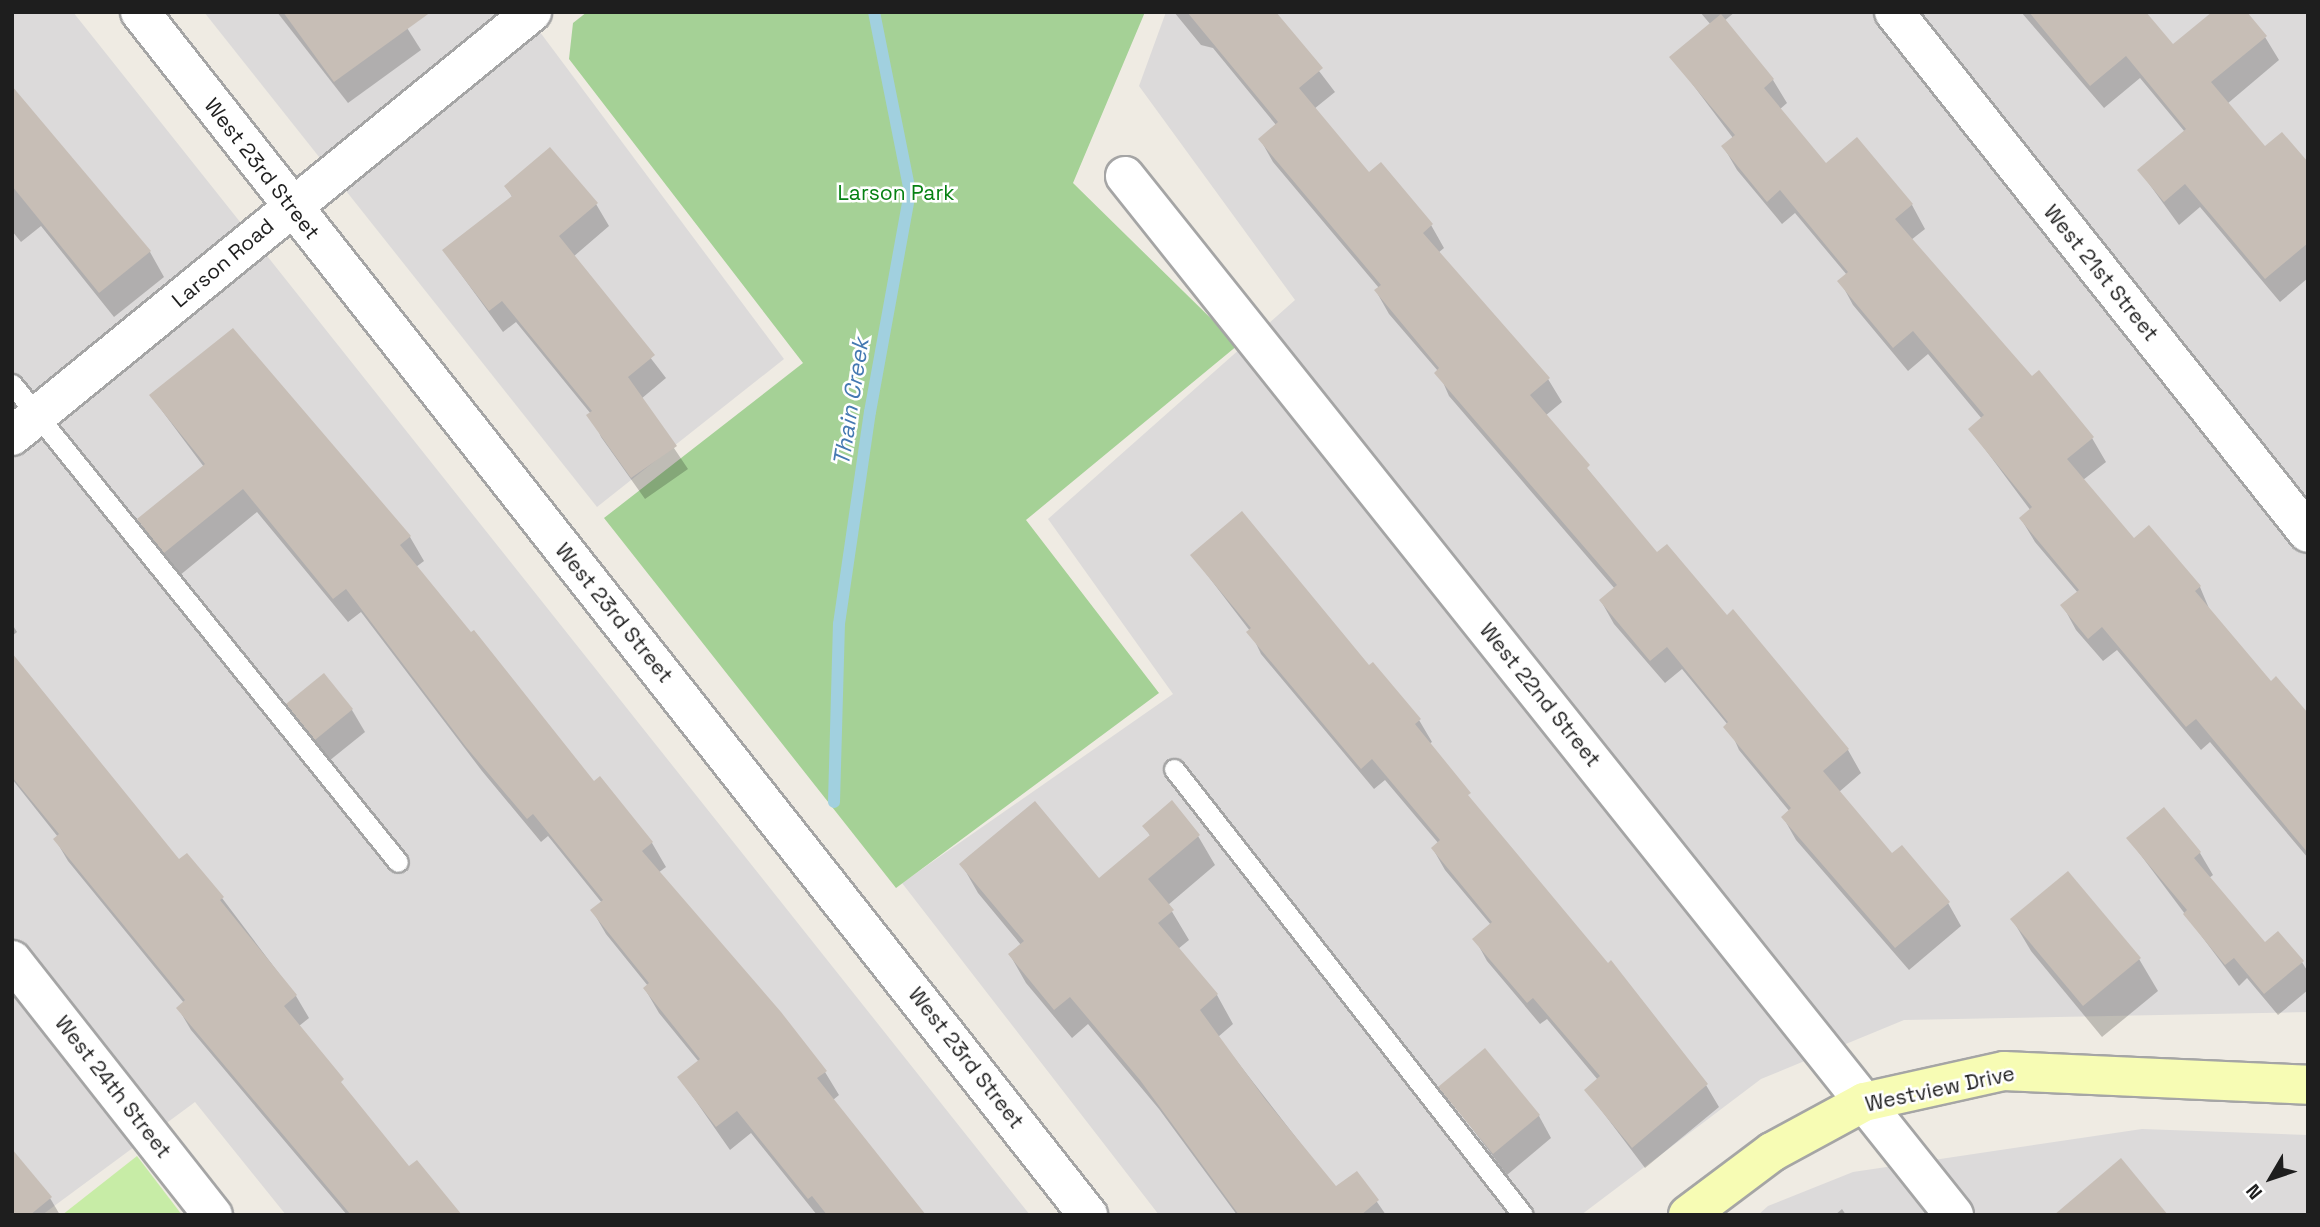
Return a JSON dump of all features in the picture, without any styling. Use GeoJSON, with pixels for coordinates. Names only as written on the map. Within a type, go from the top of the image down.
{"type":"FeatureCollection","features":[{"type":"Feature","properties":{"kind":"main road","name":"Westview Drive"},"geometry":{"type":"LineString","coordinates":[[1688,1215],[1772,1152],[1864,1102],[2004,1071],[2308,1086]]}},
{"type":"Feature","properties":{"kind":"street","name":"West 23rd Street"},"geometry":{"type":"LineString","coordinates":[[140,12],[290,206],[1087,1215]]}},
{"type":"Feature","properties":{"kind":"street","name":"Larson Road"},"geometry":{"type":"LineString","coordinates":[[25,426],[290,206],[532,12]]}},
{"type":"Feature","properties":{"kind":"street","name":"West 21st Street"},"geometry":{"type":"LineString","coordinates":[[1894,12],[2308,533]]}},
{"type":"Feature","properties":{"kind":"street","name":"West 22nd Street"},"geometry":{"type":"LineString","coordinates":[[1125,176],[1954,1215]]}},
{"type":"Feature","properties":{"kind":"street","name":"West 24th Street"},"geometry":{"type":"LineString","coordinates":[[12,960],[213,1215]]}},
{"type":"Feature","properties":{"kind":"lane"},"geometry":{"type":"LineString","coordinates":[[12,384],[25,426],[398,862]]}},
{"type":"Feature","properties":{"kind":"lane"},"geometry":{"type":"LineString","coordinates":[[1174,769],[1523,1215]]}},
{"type":"Feature","properties":{"kind":"shaded area"},"geometry":{"type":"Polygon","coordinates":[[[12,12],[73,12],[1030,1215],[286,1215],[195,1102],[42,1215],[12,1215],[12,12]]]}},
{"type":"Feature","properties":{"kind":"shaded area"},"geometry":{"type":"Polygon","coordinates":[[[204,12],[525,12],[784,359],[597,507],[204,12]]]}},
{"type":"Feature","properties":{"kind":"shaded area"},"geometry":{"type":"Polygon","coordinates":[[[1166,12],[2308,12],[2308,1012],[1904,1020],[1761,1079],[1581,1215],[1159,1215],[902,883],[1173,694],[1048,519],[1295,300],[1139,86],[1166,12]]]}},
{"type":"Feature","properties":{"kind":"shaded area"},"geometry":{"type":"Polygon","coordinates":[[[2142,1129],[2308,1135],[2308,1215],[1758,1215],[1768,1206],[1853,1172],[2142,1129]]]}},
{"type":"Feature","properties":{"kind":"green space","name":"Larson Park"},"geometry":{"type":"Polygon","coordinates":[[[587,12],[1145,12],[1073,183],[1238,345],[1026,520],[1159,693],[896,888],[604,518],[803,363],[569,59],[573,23],[587,12]]]}},
{"type":"Feature","properties":{"kind":"green space"},"geometry":{"type":"Polygon","coordinates":[[[137,1156],[182,1215],[62,1215],[137,1156]]]}},
{"type":"Feature","properties":{"kind":"building"},"geometry":{"type":"Polygon","coordinates":[[[283,12],[431,12],[334,82],[283,12]]]}},
{"type":"Feature","properties":{"kind":"building"},"geometry":{"type":"Polygon","coordinates":[[[1187,12],[1276,12],[1323,68],[1299,88],[1369,172],[1381,162],[1433,224],[1423,233],[1550,378],[1530,395],[1590,465],[1587,468],[1657,552],[1667,544],[1727,615],[1733,609],[1849,749],[1823,771],[1892,853],[1902,845],[1950,902],[1895,948],[1781,817],[1791,808],[1723,727],[1728,722],[1667,647],[1650,661],[1599,600],[1617,585],[1434,373],[1439,368],[1374,290],[1381,285],[1258,139],[1278,122],[1187,12]]]}},
{"type":"Feature","properties":{"kind":"building"},"geometry":{"type":"Polygon","coordinates":[[[2029,12],[2146,12],[2173,44],[2212,12],[2247,12],[2267,36],[2211,82],[2265,146],[2282,132],[2308,162],[2308,243],[2265,279],[2185,184],[2164,202],[2137,170],[2186,129],[2126,56],[2090,86],[2029,12]]]}},
{"type":"Feature","properties":{"kind":"building"},"geometry":{"type":"Polygon","coordinates":[[[1721,14],[1774,79],[1764,88],[1826,163],[1857,137],[1913,204],[1895,219],[2032,376],[2039,370],[2094,437],[2067,459],[2134,538],[2149,525],[2201,586],[2195,591],[2271,681],[2276,676],[2308,713],[2308,853],[2196,719],[2186,727],[2102,627],[2088,639],[2060,605],[2079,590],[2019,518],[2032,507],[1968,429],[1984,415],[1913,331],[1893,348],[1837,281],[1848,272],[1780,190],[1767,202],[1721,146],[1735,135],[1669,57],[1721,14]]]}},
{"type":"Feature","properties":{"kind":"building"},"geometry":{"type":"Polygon","coordinates":[[[12,86],[151,251],[99,293],[12,186],[12,86]]]}},
{"type":"Feature","properties":{"kind":"building"},"geometry":{"type":"Polygon","coordinates":[[[550,147],[598,203],[559,236],[655,355],[628,377],[677,446],[631,478],[586,415],[592,411],[502,301],[489,311],[442,250],[512,196],[504,186],[550,147]]]}},
{"type":"Feature","properties":{"kind":"building"},"geometry":{"type":"Polygon","coordinates":[[[233,328],[411,536],[400,545],[471,632],[474,630],[594,781],[600,776],[653,842],[642,851],[781,1012],[827,1071],[817,1078],[926,1215],[827,1215],[812,1196],[808,1199],[737,1111],[716,1127],[677,1077],[700,1059],[643,988],[649,983],[590,910],[603,900],[533,814],[527,819],[466,747],[346,589],[333,599],[243,489],[164,553],[137,519],[205,464],[149,395],[233,328]]]}},
{"type":"Feature","properties":{"kind":"building"},"geometry":{"type":"Polygon","coordinates":[[[1242,511],[1369,665],[1373,662],[1421,719],[1415,724],[1471,793],[1468,795],[1608,963],[1611,960],[1708,1084],[1632,1148],[1584,1090],[1600,1076],[1533,998],[1527,1003],[1472,939],[1492,922],[1431,848],[1440,840],[1372,759],[1361,769],[1246,632],[1251,628],[1190,555],[1242,511]]]}},
{"type":"Feature","properties":{"kind":"building"},"geometry":{"type":"Polygon","coordinates":[[[12,653],[179,859],[187,853],[224,897],[220,900],[297,995],[284,1006],[344,1079],[341,1082],[409,1166],[417,1160],[462,1215],[351,1215],[176,1008],[185,1000],[53,839],[59,834],[12,777],[12,653]]]}},
{"type":"Feature","properties":{"kind":"building"},"geometry":{"type":"Polygon","coordinates":[[[324,673],[353,709],[315,740],[286,704],[324,673]]]}},
{"type":"Feature","properties":{"kind":"building"},"geometry":{"type":"Polygon","coordinates":[[[1172,800],[1200,835],[1148,879],[1174,910],[1158,923],[1218,994],[1200,1010],[1265,1099],[1336,1186],[1357,1171],[1379,1200],[1361,1215],[1239,1215],[1140,1080],[1070,997],[1054,1010],[1008,954],[1024,941],[959,864],[1035,801],[1099,878],[1150,835],[1142,826],[1172,800]]]}},
{"type":"Feature","properties":{"kind":"building"},"geometry":{"type":"Polygon","coordinates":[[[2164,807],[2201,852],[2194,858],[2265,942],[2278,931],[2304,961],[2264,994],[2234,958],[2225,965],[2183,914],[2187,910],[2126,838],[2164,807]]]}},
{"type":"Feature","properties":{"kind":"building"},"geometry":{"type":"Polygon","coordinates":[[[2068,871],[2141,958],[2083,1006],[2010,919],[2068,871]]]}},
{"type":"Feature","properties":{"kind":"building"},"geometry":{"type":"Polygon","coordinates":[[[1485,1048],[1540,1115],[1493,1154],[1438,1087],[1485,1048]]]}},
{"type":"Feature","properties":{"kind":"building"},"geometry":{"type":"Polygon","coordinates":[[[12,1149],[52,1197],[30,1215],[12,1215],[12,1149]]]}},
{"type":"Feature","properties":{"kind":"building"},"geometry":{"type":"Polygon","coordinates":[[[2121,1158],[2168,1215],[2054,1215],[2121,1158]]]}},
{"type":"Feature","properties":{"kind":"waterway","name":"Thain Creek"},"geometry":{"type":"LineString","coordinates":[[834,802],[839,624],[870,412],[910,192],[874,12]]}}]}
